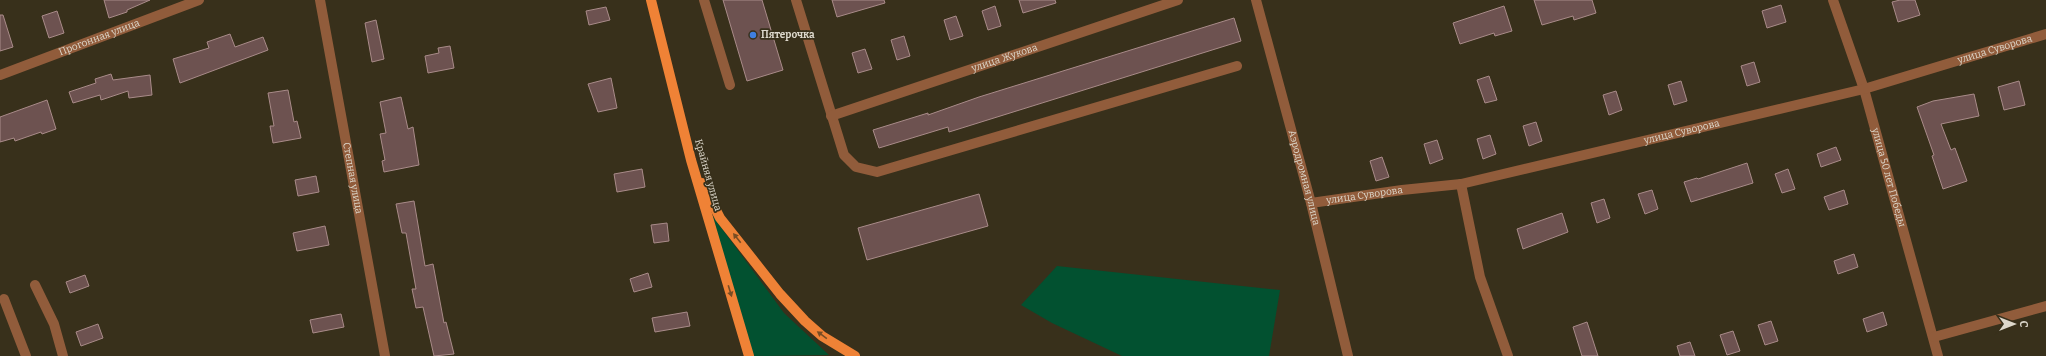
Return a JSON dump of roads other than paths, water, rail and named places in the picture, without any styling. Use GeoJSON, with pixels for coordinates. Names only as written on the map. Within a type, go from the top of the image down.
{"type":"FeatureCollection","features":[{"type":"Feature","properties":{"kind":"main road","name":"Крайняя улица"},"geometry":{"type":"LineString","coordinates":[[651,0],[691,160],[745,343],[747,356]]}},
{"type":"Feature","properties":{"kind":"main road"},"geometry":{"type":"LineString","coordinates":[[691,160],[720,218],[780,294],[805,321],[822,336],[855,356]]}},
{"type":"Feature","properties":{"kind":"street","name":"Прогонная улица"},"geometry":{"type":"LineString","coordinates":[[0,75],[199,0]]}},
{"type":"Feature","properties":{"kind":"street","name":"Степная улица"},"geometry":{"type":"LineString","coordinates":[[320,0],[385,356]]}},
{"type":"Feature","properties":{"kind":"street"},"geometry":{"type":"LineString","coordinates":[[704,0],[730,85]]}},
{"type":"Feature","properties":{"kind":"street"},"geometry":{"type":"LineString","coordinates":[[796,0],[844,155],[856,167],[877,172],[1237,66]]}},
{"type":"Feature","properties":{"kind":"street","name":"улица Жукова"},"geometry":{"type":"LineString","coordinates":[[831,116],[1178,0]]}},
{"type":"Feature","properties":{"kind":"street","name":"Аэродромная улица"},"geometry":{"type":"LineString","coordinates":[[1256,0],[1311,203],[1348,356]]}},
{"type":"Feature","properties":{"kind":"street","name":"улица 50 лет Победы"},"geometry":{"type":"LineString","coordinates":[[1833,0],[1864,89],[1934,337],[1938,356]]}},
{"type":"Feature","properties":{"kind":"street","name":"улица Суворова"},"geometry":{"type":"LineString","coordinates":[[1311,203],[1402,190],[1461,184],[1864,89],[2046,34]]}},
{"type":"Feature","properties":{"kind":"street"},"geometry":{"type":"LineString","coordinates":[[1461,184],[1480,277],[1508,356]]}},
{"type":"Feature","properties":{"kind":"street"},"geometry":{"type":"LineString","coordinates":[[35,285],[54,324],[63,356]]}},
{"type":"Feature","properties":{"kind":"street"},"geometry":{"type":"LineString","coordinates":[[4,299],[26,356]]}},
{"type":"Feature","properties":{"kind":"street"},"geometry":{"type":"LineString","coordinates":[[1934,337],[2046,306]]}},
{"type":"Feature","properties":{"kind":"place","name":"Пятерочка"},"geometry":{"type":"Point","coordinates":[753,35]}}]}
